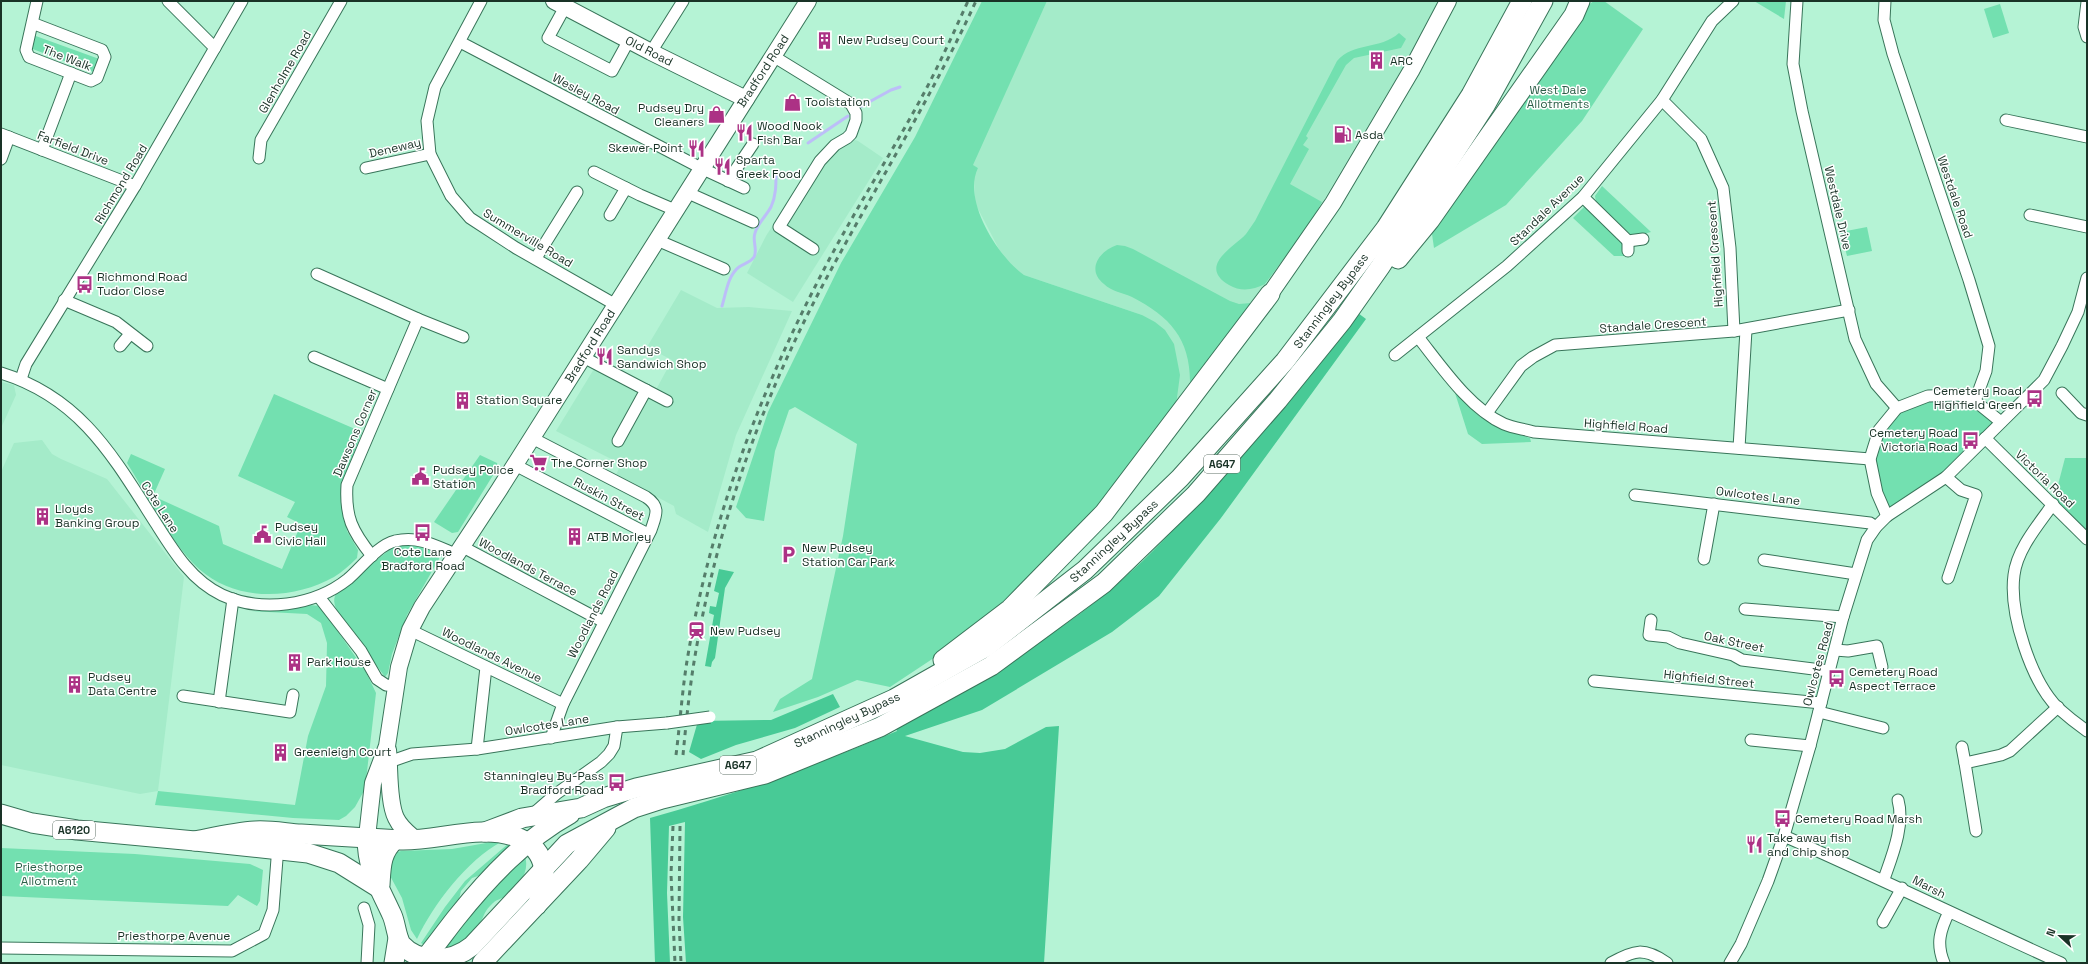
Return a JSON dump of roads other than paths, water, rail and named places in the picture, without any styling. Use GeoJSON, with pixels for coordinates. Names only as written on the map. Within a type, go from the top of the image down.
{"type":"FeatureCollection","features":[{"type":"Feature","properties":{"kind":"highway","name":"Stanningley Bypass"},"geometry":{"type":"LineString","coordinates":[[485,832],[530,817],[581,808],[630,789],[757,761],[894,699],[986,647],[1085,570],[1180,478],[1285,361],[1386,228],[1471,95],[1522,1]]}},
{"type":"Feature","properties":{"kind":"highway"},"geometry":{"type":"LineString","coordinates":[[1342,321],[1380,280],[1430,220],[1574,15],[1580,1]]}},
{"type":"Feature","properties":{"kind":"highway","name":"Stanningley Bypass"},"geometry":{"type":"LineString","coordinates":[[422,961],[445,961],[463,953],[567,844],[634,808],[662,799],[765,774],[880,727],[991,666],[1104,583],[1196,494],[1278,400],[1342,321],[1380,267],[1486,104],[1542,4]]}},
{"type":"Feature","properties":{"kind":"highway"},"geometry":{"type":"LineString","coordinates":[[834,726],[927,672],[1010,610],[1104,513],[1270,294]]}},
{"type":"Feature","properties":{"kind":"highway","name":"A647"},"geometry":{"type":"LineString","coordinates":[[422,961],[486,884],[528,843],[550,825],[581,808]]}},
{"type":"Feature","properties":{"kind":"highway","name":"A6120"},"geometry":{"type":"LineString","coordinates":[[1,814],[32,823],[77,830],[195,840],[255,831],[308,853],[325,857],[351,869],[379,888]]}},
{"type":"Feature","properties":{"kind":"highway","name":"A647"},"geometry":{"type":"LineString","coordinates":[[482,963],[579,860],[614,819]]}},
{"type":"Feature","properties":{"kind":"highway"},"geometry":{"type":"LineString","coordinates":[[422,961],[402,945],[398,938],[393,917],[379,888],[368,856],[368,837],[406,839],[485,832],[510,835],[528,843],[539,855],[544,869],[544,889],[537,905]]}},
{"type":"Feature","properties":{"kind":"highway","name":"A6120"},"geometry":{"type":"LineString","coordinates":[[278,841],[368,837]]}},
{"type":"Feature","properties":{"kind":"highway"},"geometry":{"type":"LineString","coordinates":[[379,888],[383,854],[391,843],[406,839]]}},
{"type":"Feature","properties":{"kind":"highway"},"geometry":{"type":"LineString","coordinates":[[394,963],[398,938]]}},
{"type":"Feature","properties":{"kind":"main road","name":"Bradford Road"},"geometry":{"type":"LineString","coordinates":[[368,837],[373,783],[387,746],[399,667],[410,630],[422,607],[515,465],[701,168],[808,1]]}},
{"type":"Feature","properties":{"kind":"main road"},"geometry":{"type":"LineString","coordinates":[[1270,294],[1345,184],[1411,71],[1448,1]]}},
{"type":"Feature","properties":{"kind":"main road","name":"Old Road"},"geometry":{"type":"LineString","coordinates":[[560,4],[650,52],[746,99]]}},
{"type":"Feature","properties":{"kind":"main road","name":"Bradford Road"},"geometry":{"type":"LineString","coordinates":[[387,746],[394,814],[405,831],[406,839]]}},
{"type":"Feature","properties":{"kind":"street"},"geometry":{"type":"LineString","coordinates":[[32,24],[37,1]]}},
{"type":"Feature","properties":{"kind":"street"},"geometry":{"type":"LineString","coordinates":[[168,1],[215,48]]}},
{"type":"Feature","properties":{"kind":"street","name":"Richmond Road"},"geometry":{"type":"LineString","coordinates":[[21,379],[26,364],[135,186],[242,1]]}},
{"type":"Feature","properties":{"kind":"street","name":"Glenholme Road"},"geometry":{"type":"LineString","coordinates":[[259,158],[261,140],[341,1]]}},
{"type":"Feature","properties":{"kind":"street","name":"Summerville Road"},"geometry":{"type":"LineString","coordinates":[[481,1],[435,87],[427,121],[430,154],[451,196],[470,218],[516,248],[536,258],[616,305]]}},
{"type":"Feature","properties":{"kind":"street"},"geometry":{"type":"LineString","coordinates":[[650,52],[683,1]]}},
{"type":"Feature","properties":{"kind":"street","name":"Standale Avenue"},"geometry":{"type":"LineString","coordinates":[[1395,355],[1507,266],[1583,197],[1662,100],[1712,21],[1733,1]]}},
{"type":"Feature","properties":{"kind":"street","name":"Westdale Drive"},"geometry":{"type":"LineString","coordinates":[[1797,1],[1793,64],[1802,111],[1855,339],[1876,384],[1897,408]]}},
{"type":"Feature","properties":{"kind":"street","name":"Westdale Road"},"geometry":{"type":"LineString","coordinates":[[1885,1],[1884,20],[1893,54],[1969,280],[1988,346],[1986,371],[1975,401]]}},
{"type":"Feature","properties":{"kind":"street"},"geometry":{"type":"LineString","coordinates":[[2087,2],[2084,27],[2087,37]]}},
{"type":"Feature","properties":{"kind":"street"},"geometry":{"type":"LineString","coordinates":[[560,4],[548,38],[612,71],[629,40]]}},
{"type":"Feature","properties":{"kind":"street","name":"The Walk"},"geometry":{"type":"LineString","coordinates":[[32,24],[102,50],[105,57],[97,78],[91,81],[29,57],[26,50],[32,24]]}},
{"type":"Feature","properties":{"kind":"street","name":"Wesley Road"},"geometry":{"type":"LineString","coordinates":[[460,42],[701,168],[744,188]]}},
{"type":"Feature","properties":{"kind":"street"},"geometry":{"type":"LineString","coordinates":[[773,56],[851,104],[856,113],[856,120],[851,134],[835,145],[820,161],[779,227],[813,249]]}},
{"type":"Feature","properties":{"kind":"street"},"geometry":{"type":"LineString","coordinates":[[42,150],[71,73]]}},
{"type":"Feature","properties":{"kind":"street","name":"Highfield Crescent"},"geometry":{"type":"LineString","coordinates":[[1662,100],[1701,139],[1723,188],[1730,248],[1734,331]]}},
{"type":"Feature","properties":{"kind":"street"},"geometry":{"type":"LineString","coordinates":[[2006,120],[2087,137]]}},
{"type":"Feature","properties":{"kind":"street"},"geometry":{"type":"LineString","coordinates":[[1,159],[5,136]]}},
{"type":"Feature","properties":{"kind":"street","name":"Farfield Drive"},"geometry":{"type":"LineString","coordinates":[[5,136],[135,186]]}},
{"type":"Feature","properties":{"kind":"street"},"geometry":{"type":"LineString","coordinates":[[728,181],[753,144]]}},
{"type":"Feature","properties":{"kind":"street","name":"Deneway"},"geometry":{"type":"LineString","coordinates":[[366,168],[430,154]]}},
{"type":"Feature","properties":{"kind":"street"},"geometry":{"type":"LineString","coordinates":[[594,172],[675,210]]}},
{"type":"Feature","properties":{"kind":"street"},"geometry":{"type":"LineString","coordinates":[[610,215],[626,188]]}},
{"type":"Feature","properties":{"kind":"street"},"geometry":{"type":"LineString","coordinates":[[536,258],[578,192]]}},
{"type":"Feature","properties":{"kind":"street"},"geometry":{"type":"LineString","coordinates":[[686,192],[753,222]]}},
{"type":"Feature","properties":{"kind":"street"},"geometry":{"type":"LineString","coordinates":[[1583,197],[1628,246],[1643,239]]}},
{"type":"Feature","properties":{"kind":"street"},"geometry":{"type":"LineString","coordinates":[[2030,215],[2087,227]]}},
{"type":"Feature","properties":{"kind":"street"},"geometry":{"type":"LineString","coordinates":[[657,240],[724,269]]}},
{"type":"Feature","properties":{"kind":"street"},"geometry":{"type":"LineString","coordinates":[[317,274],[418,319],[463,337]]}},
{"type":"Feature","properties":{"kind":"street","name":"Owlcotes Road"},"geometry":{"type":"LineString","coordinates":[[1730,963],[1741,944],[1762,895],[1784,836],[1810,746],[1843,617],[1867,540],[1876,527],[1887,516],[1946,477],[2044,380],[2082,313],[2087,278]]}},
{"type":"Feature","properties":{"kind":"street"},"geometry":{"type":"LineString","coordinates":[[64,300],[116,322],[147,346]]}},
{"type":"Feature","properties":{"kind":"street","name":"Standale Crescent"},"geometry":{"type":"LineString","coordinates":[[1487,413],[1521,366],[1533,356],[1555,345],[1746,330],[1849,310]]}},
{"type":"Feature","properties":{"kind":"street","name":"Dawsons Corner"},"geometry":{"type":"LineString","coordinates":[[372,556],[359,540],[350,522],[346,505],[347,485],[418,319]]}},
{"type":"Feature","properties":{"kind":"street"},"geometry":{"type":"LineString","coordinates":[[1739,448],[1746,330]]}},
{"type":"Feature","properties":{"kind":"street"},"geometry":{"type":"LineString","coordinates":[[120,346],[130,334]]}},
{"type":"Feature","properties":{"kind":"street","name":"Highfield Road"},"geometry":{"type":"LineString","coordinates":[[1418,337],[1456,384],[1487,413],[1504,424],[1534,432],[1870,459]]}},
{"type":"Feature","properties":{"kind":"street"},"geometry":{"type":"LineString","coordinates":[[314,357],[388,389]]}},
{"type":"Feature","properties":{"kind":"street"},"geometry":{"type":"LineString","coordinates":[[583,357],[667,401]]}},
{"type":"Feature","properties":{"kind":"street","name":"Cote Lane"},"geometry":{"type":"LineString","coordinates":[[1,373],[21,379],[53,396],[76,414],[98,436],[174,553],[190,571],[221,594],[233,599],[247,603],[277,606],[319,597],[347,579],[372,556],[393,542],[408,539],[424,540],[458,550]]}},
{"type":"Feature","properties":{"kind":"street"},"geometry":{"type":"LineString","coordinates":[[618,441],[646,390]]}},
{"type":"Feature","properties":{"kind":"street"},"geometry":{"type":"LineString","coordinates":[[2062,393],[2081,413],[2087,415]]}},
{"type":"Feature","properties":{"kind":"street"},"geometry":{"type":"LineString","coordinates":[[1887,516],[1877,493],[1870,459],[1879,430],[1897,408],[1928,396],[1959,395],[1975,401],[2001,422]]}},
{"type":"Feature","properties":{"kind":"street","name":"Woodlands Road"},"geometry":{"type":"LineString","coordinates":[[532,438],[654,502],[657,512],[648,534],[563,704],[551,738]]}},
{"type":"Feature","properties":{"kind":"street","name":"Victoria Road"},"geometry":{"type":"LineString","coordinates":[[1985,438],[2054,504],[2087,539]]}},
{"type":"Feature","properties":{"kind":"street","name":"Ruskin Street"},"geometry":{"type":"LineString","coordinates":[[515,465],[648,534]]}},
{"type":"Feature","properties":{"kind":"street"},"geometry":{"type":"LineString","coordinates":[[1946,477],[1961,490],[1976,495],[1948,578]]}},
{"type":"Feature","properties":{"kind":"street","name":"Owlcotes Lane"},"geometry":{"type":"LineString","coordinates":[[1635,495],[1870,523],[1876,527]]}},
{"type":"Feature","properties":{"kind":"street"},"geometry":{"type":"LineString","coordinates":[[1704,559],[1714,504]]}},
{"type":"Feature","properties":{"kind":"street"},"geometry":{"type":"LineString","coordinates":[[2054,504],[2026,541],[2014,574],[2013,603],[2024,646],[2039,680],[2058,707],[2087,730]]}},
{"type":"Feature","properties":{"kind":"street","name":"Woodlands Terrace"},"geometry":{"type":"LineString","coordinates":[[458,550],[501,569],[604,622]]}},
{"type":"Feature","properties":{"kind":"street"},"geometry":{"type":"LineString","coordinates":[[1764,560],[1856,574]]}},
{"type":"Feature","properties":{"kind":"street"},"geometry":{"type":"LineString","coordinates":[[319,597],[361,651],[377,679],[386,685],[396,686]]}},
{"type":"Feature","properties":{"kind":"street"},"geometry":{"type":"LineString","coordinates":[[219,702],[233,599]]}},
{"type":"Feature","properties":{"kind":"street"},"geometry":{"type":"LineString","coordinates":[[1745,609],[1843,617]]}},
{"type":"Feature","properties":{"kind":"street","name":"Oak Street"},"geometry":{"type":"LineString","coordinates":[[1651,620],[1649,635],[1668,637],[1680,643],[1732,654],[1742,660],[1829,671]]}},
{"type":"Feature","properties":{"kind":"street","name":"Woodlands Avenue"},"geometry":{"type":"LineString","coordinates":[[410,630],[563,704]]}},
{"type":"Feature","properties":{"kind":"street"},"geometry":{"type":"LineString","coordinates":[[1835,650],[1848,651],[1877,646],[1882,667]]}},
{"type":"Feature","properties":{"kind":"street"},"geometry":{"type":"LineString","coordinates":[[477,749],[486,667]]}},
{"type":"Feature","properties":{"kind":"street","name":"Highfield Street"},"geometry":{"type":"LineString","coordinates":[[1594,681],[1820,708],[1883,728]]}},
{"type":"Feature","properties":{"kind":"street"},"geometry":{"type":"LineString","coordinates":[[183,696],[290,712],[293,694]]}},
{"type":"Feature","properties":{"kind":"street"},"geometry":{"type":"LineString","coordinates":[[1964,763],[2001,755],[2010,751],[2058,707]]}},
{"type":"Feature","properties":{"kind":"street","name":"Owlcotes Lane"},"geometry":{"type":"LineString","coordinates":[[389,762],[412,754],[477,749],[617,727],[667,723],[710,717]]}},
{"type":"Feature","properties":{"kind":"street"},"geometry":{"type":"LineString","coordinates":[[530,817],[556,794],[601,762],[609,754],[614,746],[617,727]]}},
{"type":"Feature","properties":{"kind":"street"},"geometry":{"type":"LineString","coordinates":[[1751,740],[1810,746]]}},
{"type":"Feature","properties":{"kind":"street"},"geometry":{"type":"LineString","coordinates":[[1962,747],[1976,831]]}},
{"type":"Feature","properties":{"kind":"street"},"geometry":{"type":"LineString","coordinates":[[1884,879],[1894,849],[1901,810],[1898,800]]}},
{"type":"Feature","properties":{"kind":"street","name":"Marsh"},"geometry":{"type":"LineString","coordinates":[[1784,836],[1884,879],[1949,912],[2061,963]]}},
{"type":"Feature","properties":{"kind":"street","name":"Priesthorpe Avenue"},"geometry":{"type":"LineString","coordinates":[[1,948],[232,951],[264,934],[273,910],[278,841]]}},
{"type":"Feature","properties":{"kind":"street"},"geometry":{"type":"LineString","coordinates":[[1883,922],[1902,888]]}},
{"type":"Feature","properties":{"kind":"street"},"geometry":{"type":"LineString","coordinates":[[364,908],[369,925],[367,963]]}},
{"type":"Feature","properties":{"kind":"street"},"geometry":{"type":"LineString","coordinates":[[1944,963],[1939,947],[1939,940],[1949,912]]}},
{"type":"Feature","properties":{"kind":"street"},"geometry":{"type":"LineString","coordinates":[[1611,963],[1634,952],[1653,954],[1666,963]]}},
{"type":"Feature","properties":{"kind":"waterway"},"geometry":{"type":"LineString","coordinates":[[860,107],[891,90],[900,87]]}},
{"type":"Feature","properties":{"kind":"waterway"},"geometry":{"type":"LineString","coordinates":[[808,143],[848,116]]}},
{"type":"Feature","properties":{"kind":"waterway"},"geometry":{"type":"LineString","coordinates":[[722,306],[728,285],[735,270],[751,261],[754,257],[754,236],[758,226],[773,203],[776,174]]}},
{"type":"Feature","properties":{"kind":"railway"},"geometry":{"type":"LineString","coordinates":[[676,755],[685,673],[696,611],[722,513],[756,417],[796,324],[844,232],[924,93],[968,1]]}},
{"type":"Feature","properties":{"kind":"railway"},"geometry":{"type":"LineString","coordinates":[[683,755],[689,697],[703,612],[729,513],[744,465],[762,417],[781,370],[826,279],[941,72],[976,1]]}},
{"type":"Feature","properties":{"kind":"railway"},"geometry":{"type":"LineString","coordinates":[[673,826],[671,874],[675,963]]}},
{"type":"Feature","properties":{"kind":"railway"},"geometry":{"type":"LineString","coordinates":[[680,826],[679,920],[681,963]]}},
{"type":"Feature","properties":{"kind":"place","name":"New Pudsey Court"},"geometry":{"type":"Point","coordinates":[825,40]}},
{"type":"Feature","properties":{"kind":"place","name":"ARC"},"geometry":{"type":"Point","coordinates":[1377,61]}},
{"type":"Feature","properties":{"kind":"place","name":"Toolstation"},"geometry":{"type":"Point","coordinates":[792,102]}},
{"type":"Feature","properties":{"kind":"place","name":"Pudsey Dry Cleaners"},"geometry":{"type":"Point","coordinates":[717,115]}},
{"type":"Feature","properties":{"kind":"place","name":"Wood Nook Fish Bar"},"geometry":{"type":"Point","coordinates":[744,133]}},
{"type":"Feature","properties":{"kind":"place","name":"Asda"},"geometry":{"type":"Point","coordinates":[1342,135]}},
{"type":"Feature","properties":{"kind":"place","name":"Skewer Point"},"geometry":{"type":"Point","coordinates":[696,148]}},
{"type":"Feature","properties":{"kind":"place","name":"Sparta Greek Food"},"geometry":{"type":"Point","coordinates":[723,167]}},
{"type":"Feature","properties":{"kind":"place","name":"Richmond Road Tudor Close"},"geometry":{"type":"Point","coordinates":[84,284]}},
{"type":"Feature","properties":{"kind":"place","name":"Sandys Sandwich Shop"},"geometry":{"type":"Point","coordinates":[604,357]}},
{"type":"Feature","properties":{"kind":"place","name":"Cemetery Road Highfield Green"},"geometry":{"type":"Point","coordinates":[2035,398]}},
{"type":"Feature","properties":{"kind":"place","name":"Station Square"},"geometry":{"type":"Point","coordinates":[463,400]}},
{"type":"Feature","properties":{"kind":"place","name":"Cemetery Road Victoria Road"},"geometry":{"type":"Point","coordinates":[1971,440]}},
{"type":"Feature","properties":{"kind":"place","name":"The Corner Shop"},"geometry":{"type":"Point","coordinates":[538,463]}},
{"type":"Feature","properties":{"kind":"place","name":"Pudsey Police Station"},"geometry":{"type":"Point","coordinates":[420,477]}},
{"type":"Feature","properties":{"kind":"place","name":"Lloyds Banking Group"},"geometry":{"type":"Point","coordinates":[42,516]}},
{"type":"Feature","properties":{"kind":"place","name":"Cote Lane Bradford Road"},"geometry":{"type":"Point","coordinates":[423,533]}},
{"type":"Feature","properties":{"kind":"place","name":"Pudsey Civic Hall"},"geometry":{"type":"Point","coordinates":[262,534]}},
{"type":"Feature","properties":{"kind":"place","name":"ATB Morley"},"geometry":{"type":"Point","coordinates":[574,537]}},
{"type":"Feature","properties":{"kind":"place","name":"New Pudsey Station Car Park"},"geometry":{"type":"Point","coordinates":[789,555]}},
{"type":"Feature","properties":{"kind":"place","name":"New Pudsey"},"geometry":{"type":"Point","coordinates":[697,631]}},
{"type":"Feature","properties":{"kind":"place","name":"Park House"},"geometry":{"type":"Point","coordinates":[294,662]}},
{"type":"Feature","properties":{"kind":"place","name":"Cemetery Road Aspect Terrace"},"geometry":{"type":"Point","coordinates":[1836,679]}},
{"type":"Feature","properties":{"kind":"place","name":"Pudsey Data Centre"},"geometry":{"type":"Point","coordinates":[75,684]}},
{"type":"Feature","properties":{"kind":"place","name":"Greenleigh Court"},"geometry":{"type":"Point","coordinates":[281,752]}},
{"type":"Feature","properties":{"kind":"place","name":"Stanningley By-Pass Bradford Road"},"geometry":{"type":"Point","coordinates":[617,783]}},
{"type":"Feature","properties":{"kind":"place","name":"Cemetery Road Marsh"},"geometry":{"type":"Point","coordinates":[1782,819]}},
{"type":"Feature","properties":{"kind":"place","name":"Take away fish and chip shop"},"geometry":{"type":"Point","coordinates":[1754,845]}},
{"type":"Feature","properties":{"kind":"park label","name":"West Dale Allotments"},"geometry":{"type":"Point","coordinates":[1558,97]}},
{"type":"Feature","properties":{"kind":"park label","name":"Priesthorpe Allotment"},"geometry":{"type":"Point","coordinates":[49,874]}}]}
